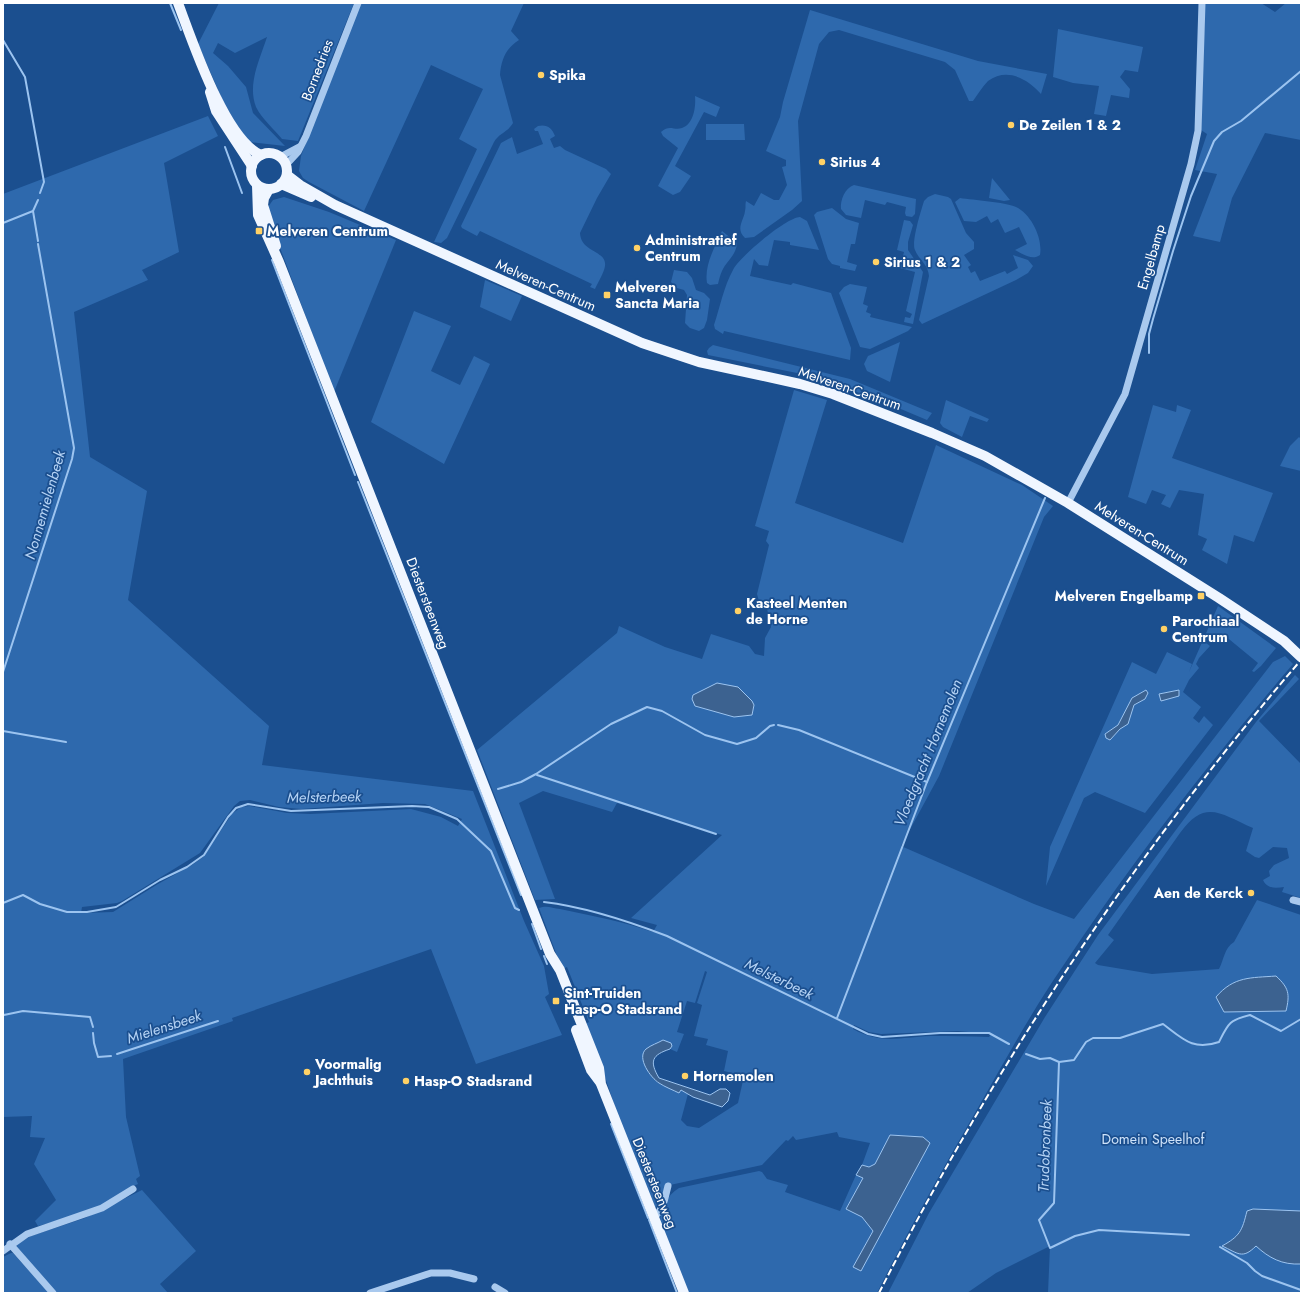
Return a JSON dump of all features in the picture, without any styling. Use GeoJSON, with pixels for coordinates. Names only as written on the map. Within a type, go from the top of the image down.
{"type":"FeatureCollection","features":[{"type":"Feature","properties":{"kind":"main road"},"geometry":{"type":"LineString","coordinates":[[178,3],[208,80],[241,139],[253,152],[261,155],[269,153],[284,170],[269,189],[257,185],[252,178],[252,166],[216,111],[212,102],[208,80]]}},
{"type":"Feature","properties":{"kind":"main road"},"geometry":{"type":"LineString","coordinates":[[252,166],[261,155]]}},
{"type":"Feature","properties":{"kind":"main road","name":"Melveren-Centrum"},"geometry":{"type":"LineString","coordinates":[[284,170],[296,192],[335,205],[642,343],[699,362],[817,388],[986,456],[1068,503],[1219,598],[1284,641],[1301,657]]}},
{"type":"Feature","properties":{"kind":"main road","name":"Diestersteenweg"},"geometry":{"type":"LineString","coordinates":[[257,185],[258,215],[279,262],[550,954],[560,970],[599,1068],[601,1084],[684,1293]]}},
{"type":"Feature","properties":{"kind":"main road","name":"Diestersteenweg"},"geometry":{"type":"LineString","coordinates":[[269,189],[264,198],[263,205],[273,236],[279,262]]}},
{"type":"Feature","properties":{"kind":"street","name":"Bornedries"},"geometry":{"type":"LineString","coordinates":[[284,170],[301,146],[358,3]]}},
{"type":"Feature","properties":{"kind":"street","name":"Engelbamp"},"geometry":{"type":"LineString","coordinates":[[1068,503],[1125,394],[1191,164],[1198,131],[1202,3]]}},
{"type":"Feature","properties":{"kind":"street"},"geometry":{"type":"LineString","coordinates":[[1293,900],[1301,902]]}},
{"type":"Feature","properties":{"kind":"street"},"geometry":{"type":"LineString","coordinates":[[654,1217],[662,1207],[668,1186]]}},
{"type":"Feature","properties":{"kind":"street"},"geometry":{"type":"LineString","coordinates":[[3,1251],[10,1244],[39,1229],[79,1217],[102,1208],[133,1189]]}},
{"type":"Feature","properties":{"kind":"street"},"geometry":{"type":"LineString","coordinates":[[10,1244],[53,1293]]}},
{"type":"Feature","properties":{"kind":"street"},"geometry":{"type":"LineString","coordinates":[[370,1293],[431,1273],[450,1273],[474,1279]]}},
{"type":"Feature","properties":{"kind":"street"},"geometry":{"type":"LineString","coordinates":[[495,1287],[505,1293]]}},
{"type":"Feature","properties":{"kind":"green space"},"geometry":{"type":"Polygon","coordinates":[[[219,3],[354,3],[298,141],[282,139],[265,120],[256,107],[253,89],[254,81],[258,63],[267,37],[235,53],[218,43],[213,53],[228,66],[246,87],[253,113],[285,146],[249,142],[235,122],[223,101],[198,44],[219,3]]]}},
{"type":"Feature","properties":{"kind":"green space"},"geometry":{"type":"Polygon","coordinates":[[[360,3],[524,3],[511,31],[519,40],[514,43],[505,55],[500,75],[513,123],[498,136],[494,142],[447,238],[441,243],[434,242],[477,149],[459,139],[483,89],[431,65],[364,211],[309,182],[303,178],[299,171],[301,156],[360,3]]]}},
{"type":"Feature","properties":{"kind":"green space"},"geometry":{"type":"Polygon","coordinates":[[[1205,3],[1261,3],[1275,12],[1286,3],[1301,3],[1301,140],[1265,133],[1232,198],[1220,242],[1193,236],[1217,174],[1195,170],[1207,134],[1201,130],[1205,3]]]}},
{"type":"Feature","properties":{"kind":"green space"},"geometry":{"type":"Polygon","coordinates":[[[810,10],[978,61],[1047,74],[1041,94],[1024,80],[1010,75],[1002,75],[988,81],[973,101],[969,101],[955,70],[945,62],[839,30],[829,32],[819,44],[798,121],[802,201],[754,237],[745,238],[742,235],[740,228],[746,201],[754,206],[761,193],[774,200],[779,200],[787,185],[782,167],[786,166],[786,160],[766,151],[780,117],[810,10]]]}},
{"type":"Feature","properties":{"kind":"green space"},"geometry":{"type":"Polygon","coordinates":[[[1058,29],[1143,47],[1138,72],[1125,70],[1120,77],[1130,89],[1129,98],[1111,95],[1106,116],[1094,114],[1099,86],[1073,83],[1053,77],[1058,29]]]}},
{"type":"Feature","properties":{"kind":"green space"},"geometry":{"type":"Polygon","coordinates":[[[695,96],[720,107],[716,117],[704,112],[675,166],[691,176],[680,192],[673,195],[658,186],[678,148],[663,136],[661,132],[667,128],[679,129],[689,123],[692,119],[695,96]]]}},
{"type":"Feature","properties":{"kind":"green space"},"geometry":{"type":"Polygon","coordinates":[[[208,116],[218,136],[164,163],[179,252],[142,270],[148,280],[74,312],[90,457],[147,491],[128,600],[269,726],[262,765],[473,791],[524,921],[544,966],[549,994],[545,997],[562,1035],[476,1064],[431,949],[232,1018],[233,1021],[123,1059],[126,1117],[140,1176],[136,1179],[138,1184],[106,1203],[90,1210],[38,1226],[35,1221],[56,1200],[34,1164],[45,1138],[30,1137],[32,1116],[3,1117],[3,194],[208,116]],[[250,800],[240,801],[234,806],[200,853],[122,901],[117,903],[82,907],[81,913],[113,912],[192,865],[203,857],[232,814],[241,807],[250,806],[287,813],[310,814],[411,809],[441,817],[458,826],[462,819],[425,804],[383,803],[301,809],[279,807],[250,800]]]}},
{"type":"Feature","properties":{"kind":"green space"},"geometry":{"type":"Polygon","coordinates":[[[706,124],[744,124],[745,140],[706,140],[706,124]]]}},
{"type":"Feature","properties":{"kind":"green space"},"geometry":{"type":"Polygon","coordinates":[[[538,126],[547,126],[552,131],[555,136],[550,139],[554,148],[560,146],[565,150],[606,169],[611,174],[597,198],[580,233],[581,240],[605,261],[602,275],[595,289],[590,287],[592,284],[480,231],[477,236],[461,226],[501,143],[512,137],[517,154],[543,144],[538,131],[535,131],[534,129],[538,126]]]}},
{"type":"Feature","properties":{"kind":"green space"},"geometry":{"type":"Polygon","coordinates":[[[992,178],[1010,200],[1004,201],[989,198],[992,178]]]}},
{"type":"Feature","properties":{"kind":"green space"},"geometry":{"type":"Polygon","coordinates":[[[854,185],[916,199],[915,214],[912,217],[906,216],[906,207],[887,202],[885,205],[865,200],[861,218],[846,215],[841,209],[842,198],[848,189],[854,185]]]}},
{"type":"Feature","properties":{"kind":"green space"},"geometry":{"type":"Polygon","coordinates":[[[935,194],[951,199],[966,233],[974,242],[974,249],[964,255],[971,265],[968,267],[971,273],[975,271],[980,281],[1005,271],[1007,274],[1018,268],[1013,255],[1028,260],[1033,266],[1028,273],[1016,280],[922,324],[919,320],[929,276],[927,268],[915,250],[914,240],[924,201],[928,197],[935,194]]]}},
{"type":"Feature","properties":{"kind":"green space"},"geometry":{"type":"Polygon","coordinates":[[[284,197],[329,212],[396,240],[334,392],[276,237],[268,207],[273,200],[284,197]]]}},
{"type":"Feature","properties":{"kind":"green space"},"geometry":{"type":"Polygon","coordinates":[[[960,198],[989,201],[1016,207],[1021,210],[1031,221],[1038,234],[1040,241],[1040,255],[1037,257],[1031,257],[1015,250],[1027,244],[1019,227],[1005,233],[998,219],[991,223],[987,216],[976,222],[964,221],[955,202],[960,198]]]}},
{"type":"Feature","properties":{"kind":"green space"},"geometry":{"type":"Polygon","coordinates":[[[832,208],[846,219],[859,223],[855,244],[851,244],[847,262],[857,265],[855,271],[840,268],[840,266],[832,264],[828,259],[814,215],[817,212],[832,208]]]}},
{"type":"Feature","properties":{"kind":"green space"},"geometry":{"type":"Polygon","coordinates":[[[800,217],[807,221],[819,250],[790,245],[790,242],[774,240],[768,266],[759,265],[754,259],[750,276],[791,285],[793,283],[831,293],[851,348],[850,360],[724,331],[723,334],[715,329],[714,325],[725,290],[730,276],[737,264],[744,256],[775,230],[785,223],[800,217]]]}},
{"type":"Feature","properties":{"kind":"green space"},"geometry":{"type":"Polygon","coordinates":[[[904,220],[910,221],[913,225],[908,242],[908,250],[923,272],[913,324],[904,322],[905,317],[910,318],[912,314],[906,311],[915,272],[900,268],[904,252],[897,250],[904,220]]]}},
{"type":"Feature","properties":{"kind":"green space"},"geometry":{"type":"Polygon","coordinates":[[[722,231],[737,243],[733,255],[722,271],[718,284],[710,285],[707,283],[707,270],[711,256],[722,231]]]}},
{"type":"Feature","properties":{"kind":"green space"},"geometry":{"type":"Polygon","coordinates":[[[674,270],[687,272],[692,278],[696,290],[704,293],[710,299],[707,320],[704,328],[699,331],[690,328],[685,323],[687,295],[684,290],[677,288],[671,282],[674,270]]]}},
{"type":"Feature","properties":{"kind":"green space"},"geometry":{"type":"Polygon","coordinates":[[[485,280],[522,296],[511,321],[480,307],[485,280]]]}},
{"type":"Feature","properties":{"kind":"green space"},"geometry":{"type":"Polygon","coordinates":[[[850,284],[867,287],[863,304],[868,306],[866,312],[871,314],[870,317],[912,327],[908,331],[870,349],[860,347],[839,293],[844,287],[850,284]]]}},
{"type":"Feature","properties":{"kind":"green space"},"geometry":{"type":"Polygon","coordinates":[[[414,311],[451,326],[431,371],[460,385],[474,356],[490,364],[444,464],[371,422],[414,311]]]}},
{"type":"Feature","properties":{"kind":"green space"},"geometry":{"type":"Polygon","coordinates":[[[900,342],[890,382],[867,371],[864,364],[868,356],[900,342]]]}},
{"type":"Feature","properties":{"kind":"green space"},"geometry":{"type":"Polygon","coordinates":[[[713,345],[850,379],[932,413],[927,420],[877,399],[807,375],[708,355],[707,351],[713,345]]]}},
{"type":"Feature","properties":{"kind":"green space"},"geometry":{"type":"Polygon","coordinates":[[[794,390],[827,400],[795,503],[903,543],[936,445],[1022,485],[1053,506],[1044,517],[939,776],[901,846],[1034,904],[1074,919],[1273,662],[1285,656],[1293,664],[1232,737],[1145,849],[1052,983],[952,1152],[877,1293],[688,1293],[660,1223],[661,1213],[665,1203],[679,1188],[759,1171],[762,1172],[767,1179],[788,1185],[785,1192],[840,1211],[856,1175],[863,1178],[847,1209],[862,1217],[873,1231],[853,1267],[930,1143],[890,1135],[875,1164],[869,1167],[862,1165],[870,1143],[839,1137],[837,1132],[796,1140],[793,1136],[788,1141],[786,1140],[762,1165],[670,1185],[655,1209],[616,1110],[600,1062],[584,1025],[589,1022],[567,967],[562,969],[539,908],[547,907],[560,909],[618,922],[653,932],[657,925],[631,918],[722,835],[617,803],[612,812],[543,791],[519,803],[555,899],[535,900],[477,750],[617,633],[619,626],[665,647],[702,659],[711,634],[749,646],[755,654],[764,656],[765,638],[771,627],[766,604],[759,601],[757,594],[769,545],[766,541],[769,531],[755,526],[794,390]],[[705,971],[695,1003],[687,1001],[677,1032],[684,1034],[677,1052],[670,1049],[672,1046],[646,1049],[650,1069],[656,1081],[661,1085],[668,1087],[689,1090],[681,1120],[687,1126],[699,1128],[738,1103],[744,1076],[724,1071],[728,1051],[706,1045],[708,1039],[694,1036],[702,1005],[697,1003],[707,972],[705,971]],[[854,1025],[853,1029],[863,1034],[882,1039],[931,1036],[989,1037],[991,1034],[958,1031],[881,1034],[869,1032],[854,1025]]]}},
{"type":"Feature","properties":{"kind":"green space"},"geometry":{"type":"Polygon","coordinates":[[[946,400],[989,419],[987,422],[970,416],[962,437],[943,427],[940,423],[946,400]]]}},
{"type":"Feature","properties":{"kind":"green space"},"geometry":{"type":"Polygon","coordinates":[[[1153,405],[1176,412],[1177,405],[1191,410],[1172,458],[1273,493],[1254,542],[1234,535],[1227,564],[1202,550],[1207,539],[1198,535],[1204,494],[1179,490],[1170,508],[1161,504],[1166,495],[1152,490],[1146,504],[1128,497],[1153,405]]]}},
{"type":"Feature","properties":{"kind":"green space"},"geometry":{"type":"Polygon","coordinates":[[[1299,437],[1301,439],[1301,471],[1280,466],[1290,446],[1299,437]]]}},
{"type":"Feature","properties":{"kind":"green space"},"geometry":{"type":"Polygon","coordinates":[[[1218,606],[1276,648],[1254,672],[1252,671],[1258,663],[1224,635],[1209,636],[1206,643],[1210,646],[1199,658],[1196,664],[1199,668],[1189,680],[1183,692],[1201,707],[1193,718],[1199,723],[1204,716],[1213,725],[1145,813],[1095,792],[1084,798],[1046,886],[1050,847],[1132,662],[1156,674],[1167,652],[1192,664],[1189,672],[1218,606]]]}},
{"type":"Feature","properties":{"kind":"green space","name":"Domein Speelhof"},"geometry":{"type":"Polygon","coordinates":[[[1295,675],[1299,679],[1259,721],[1301,764],[1301,898],[1282,892],[1284,887],[1275,888],[1269,886],[1263,880],[1270,876],[1269,871],[1274,865],[1289,858],[1287,848],[1273,847],[1259,858],[1255,857],[1246,851],[1253,828],[1222,814],[1206,812],[1197,815],[1180,833],[1108,935],[1114,940],[1095,963],[1098,965],[1152,974],[1219,969],[1228,947],[1234,942],[1257,900],[1301,915],[1301,1293],[1048,1293],[1050,1246],[996,1273],[967,1293],[888,1293],[929,1213],[1045,1017],[1098,935],[1256,722],[1295,675]]]}},
{"type":"Feature","properties":{"kind":"green space"},"geometry":{"type":"Polygon","coordinates":[[[142,1190],[196,1251],[160,1284],[168,1293],[56,1293],[15,1245],[31,1236],[85,1218],[142,1190]]]}},
{"type":"Feature","properties":{"kind":"green space"},"geometry":{"type":"Polygon","coordinates":[[[13,1253],[49,1293],[3,1293],[3,1257],[13,1253]]]}},
{"type":"Feature","properties":{"kind":"shaded area"},"geometry":{"type":"Polygon","coordinates":[[[717,683],[738,687],[754,705],[752,715],[734,717],[695,706],[692,699],[693,695],[717,683]]]}},
{"type":"Feature","properties":{"kind":"shaded area"},"geometry":{"type":"Polygon","coordinates":[[[1146,690],[1148,693],[1145,699],[1134,705],[1128,724],[1120,729],[1110,740],[1106,738],[1105,734],[1118,725],[1132,698],[1146,690]]]}},
{"type":"Feature","properties":{"kind":"shaded area"},"geometry":{"type":"Polygon","coordinates":[[[1179,690],[1179,696],[1161,701],[1159,694],[1179,690]]]}},
{"type":"Feature","properties":{"kind":"shaded area"},"geometry":{"type":"Polygon","coordinates":[[[1276,976],[1286,988],[1288,1000],[1286,1011],[1224,1012],[1216,997],[1229,985],[1243,979],[1276,976]]]}},
{"type":"Feature","properties":{"kind":"shaded area"},"geometry":{"type":"Polygon","coordinates":[[[663,1040],[671,1043],[672,1046],[670,1049],[656,1056],[654,1059],[654,1067],[659,1078],[710,1095],[720,1089],[726,1089],[730,1093],[728,1101],[722,1107],[693,1097],[681,1090],[679,1093],[661,1084],[652,1077],[646,1068],[643,1053],[646,1049],[663,1040]]]}},
{"type":"Feature","properties":{"kind":"shaded area"},"geometry":{"type":"Polygon","coordinates":[[[890,1135],[923,1137],[930,1143],[861,1271],[853,1267],[873,1231],[862,1217],[846,1209],[863,1178],[856,1175],[862,1165],[869,1167],[875,1164],[890,1135]]]}},
{"type":"Feature","properties":{"kind":"shaded area"},"geometry":{"type":"Polygon","coordinates":[[[1253,1209],[1301,1211],[1301,1264],[1276,1260],[1256,1246],[1247,1253],[1240,1254],[1222,1246],[1237,1236],[1244,1224],[1247,1211],[1253,1209]]]}},
{"type":"Feature","properties":{"kind":"waterway"},"geometry":{"type":"LineString","coordinates":[[170,3],[181,30]]}},
{"type":"Feature","properties":{"kind":"waterway"},"geometry":{"type":"LineString","coordinates":[[3,40],[25,77],[44,182],[40,193]]}},
{"type":"Feature","properties":{"kind":"waterway"},"geometry":{"type":"LineString","coordinates":[[1149,353],[1149,334],[1173,251],[1191,196],[1214,141],[1222,132],[1241,121],[1301,71]]}},
{"type":"Feature","properties":{"kind":"waterway"},"geometry":{"type":"LineString","coordinates":[[225,147],[242,193]]}},
{"type":"Feature","properties":{"kind":"waterway"},"geometry":{"type":"LineString","coordinates":[[33,211],[38,200]]}},
{"type":"Feature","properties":{"kind":"waterway","name":"Nonnemielenbeek"},"geometry":{"type":"LineString","coordinates":[[3,223],[33,211],[38,241]]}},
{"type":"Feature","properties":{"kind":"waterway","name":"Nonnemielenbeek"},"geometry":{"type":"LineString","coordinates":[[3,672],[72,459],[74,448],[38,244]]}},
{"type":"Feature","properties":{"kind":"waterway"},"geometry":{"type":"LineString","coordinates":[[272,260],[355,475]]}},
{"type":"Feature","properties":{"kind":"waterway"},"geometry":{"type":"LineString","coordinates":[[358,482],[521,895]]}},
{"type":"Feature","properties":{"kind":"waterway","name":"Vloedgracht Hornemolen"},"geometry":{"type":"LineString","coordinates":[[837,1018],[927,782],[1045,498]]}},
{"type":"Feature","properties":{"kind":"waterway"},"geometry":{"type":"LineString","coordinates":[[498,789],[521,782],[536,774],[611,724],[647,707],[662,711],[705,735],[737,744],[756,738],[770,726],[774,725]]}},
{"type":"Feature","properties":{"kind":"waterway"},"geometry":{"type":"LineString","coordinates":[[778,725],[799,730],[927,782]]}},
{"type":"Feature","properties":{"kind":"waterway","name":"Nonnemielenbeek"},"geometry":{"type":"LineString","coordinates":[[3,731],[66,742]]}},
{"type":"Feature","properties":{"kind":"waterway"},"geometry":{"type":"LineString","coordinates":[[537,775],[716,834]]}},
{"type":"Feature","properties":{"kind":"waterway","name":"Melsterbeek"},"geometry":{"type":"LineString","coordinates":[[3,903],[23,895],[40,904],[67,912],[87,912],[116,907],[160,880],[187,867],[204,855],[228,817],[236,808],[248,804],[291,811],[412,806],[429,807],[457,819],[491,851],[515,908],[519,910]]}},
{"type":"Feature","properties":{"kind":"waterway","name":"Melsterbeek"},"geometry":{"type":"LineString","coordinates":[[544,902],[575,907],[607,915],[667,936],[868,1034],[882,1037],[940,1033],[989,1033],[1009,1044]]}},
{"type":"Feature","properties":{"kind":"waterway"},"geometry":{"type":"LineString","coordinates":[[532,924],[541,949]]}},
{"type":"Feature","properties":{"kind":"waterway"},"geometry":{"type":"LineString","coordinates":[[544,956],[547,964]]}},
{"type":"Feature","properties":{"kind":"waterway","name":"Mielensbeek"},"geometry":{"type":"LineString","coordinates":[[3,1014],[23,1011],[90,1017],[93,1027]]}},
{"type":"Feature","properties":{"kind":"waterway","name":"Melsterbeek"},"geometry":{"type":"LineString","coordinates":[[1026,1054],[1040,1059],[1050,1058],[1059,1062],[1074,1060],[1086,1042],[1093,1038],[1120,1038],[1163,1024],[1189,1042],[1202,1045],[1210,1044],[1219,1042],[1227,1027],[1233,1021],[1250,1015],[1281,1031],[1301,1019]]}},
{"type":"Feature","properties":{"kind":"waterway","name":"Mielensbeek"},"geometry":{"type":"LineString","coordinates":[[117,1054],[218,1021]]}},
{"type":"Feature","properties":{"kind":"waterway","name":"Mielensbeek"},"geometry":{"type":"LineString","coordinates":[[93,1033],[98,1057],[111,1056]]}},
{"type":"Feature","properties":{"kind":"waterway","name":"Trudobronbeek"},"geometry":{"type":"LineString","coordinates":[[1059,1062],[1054,1203],[1039,1220],[1050,1248],[1075,1236],[1099,1230],[1189,1235]]}},
{"type":"Feature","properties":{"kind":"waterway"},"geometry":{"type":"LineString","coordinates":[[611,1124],[648,1218]]}},
{"type":"Feature","properties":{"kind":"waterway"},"geometry":{"type":"LineString","coordinates":[[649,1220],[677,1293]]}},
{"type":"Feature","properties":{"kind":"waterway","name":"Trudobronbeek"},"geometry":{"type":"LineString","coordinates":[[1220,1247],[1247,1263],[1262,1276],[1301,1290]]}},
{"type":"Feature","properties":{"kind":"railway"},"geometry":{"type":"LineString","coordinates":[[879,1293],[923,1209],[970,1126],[1019,1044],[1071,964],[1125,885],[1181,808],[1240,733],[1301,660]]}},
{"type":"Feature","properties":{"kind":"place","name":"Spika"},"geometry":{"type":"Point","coordinates":[541,75]}},
{"type":"Feature","properties":{"kind":"place","name":"De Zeilen 1 & 2"},"geometry":{"type":"Point","coordinates":[1011,125]}},
{"type":"Feature","properties":{"kind":"place","name":"Sirius 4"},"geometry":{"type":"Point","coordinates":[822,162]}},
{"type":"Feature","properties":{"kind":"place","name":"Melveren Centrum"},"geometry":{"type":"Point","coordinates":[259,231]}},
{"type":"Feature","properties":{"kind":"place","name":"Administratief Centrum"},"geometry":{"type":"Point","coordinates":[637,248]}},
{"type":"Feature","properties":{"kind":"place","name":"Sirius 1 & 2"},"geometry":{"type":"Point","coordinates":[876,262]}},
{"type":"Feature","properties":{"kind":"place","name":"Melveren Sancta Maria"},"geometry":{"type":"Point","coordinates":[607,295]}},
{"type":"Feature","properties":{"kind":"place","name":"Melveren Engelbamp"},"geometry":{"type":"Point","coordinates":[1201,596]}},
{"type":"Feature","properties":{"kind":"place","name":"Kasteel Menten de Horne"},"geometry":{"type":"Point","coordinates":[738,611]}},
{"type":"Feature","properties":{"kind":"place","name":"Parochiaal Centrum"},"geometry":{"type":"Point","coordinates":[1164,629]}},
{"type":"Feature","properties":{"kind":"place","name":"Aen de Kerck"},"geometry":{"type":"Point","coordinates":[1251,893]}},
{"type":"Feature","properties":{"kind":"place","name":"Sint-Truiden Hasp-O Stadsrand"},"geometry":{"type":"Point","coordinates":[556,1001]}},
{"type":"Feature","properties":{"kind":"place","name":"Voormalig Jachthuis"},"geometry":{"type":"Point","coordinates":[307,1072]}},
{"type":"Feature","properties":{"kind":"place","name":"Hornemolen"},"geometry":{"type":"Point","coordinates":[685,1076]}},
{"type":"Feature","properties":{"kind":"place","name":"Hasp-O Stadsrand"},"geometry":{"type":"Point","coordinates":[406,1081]}}]}
